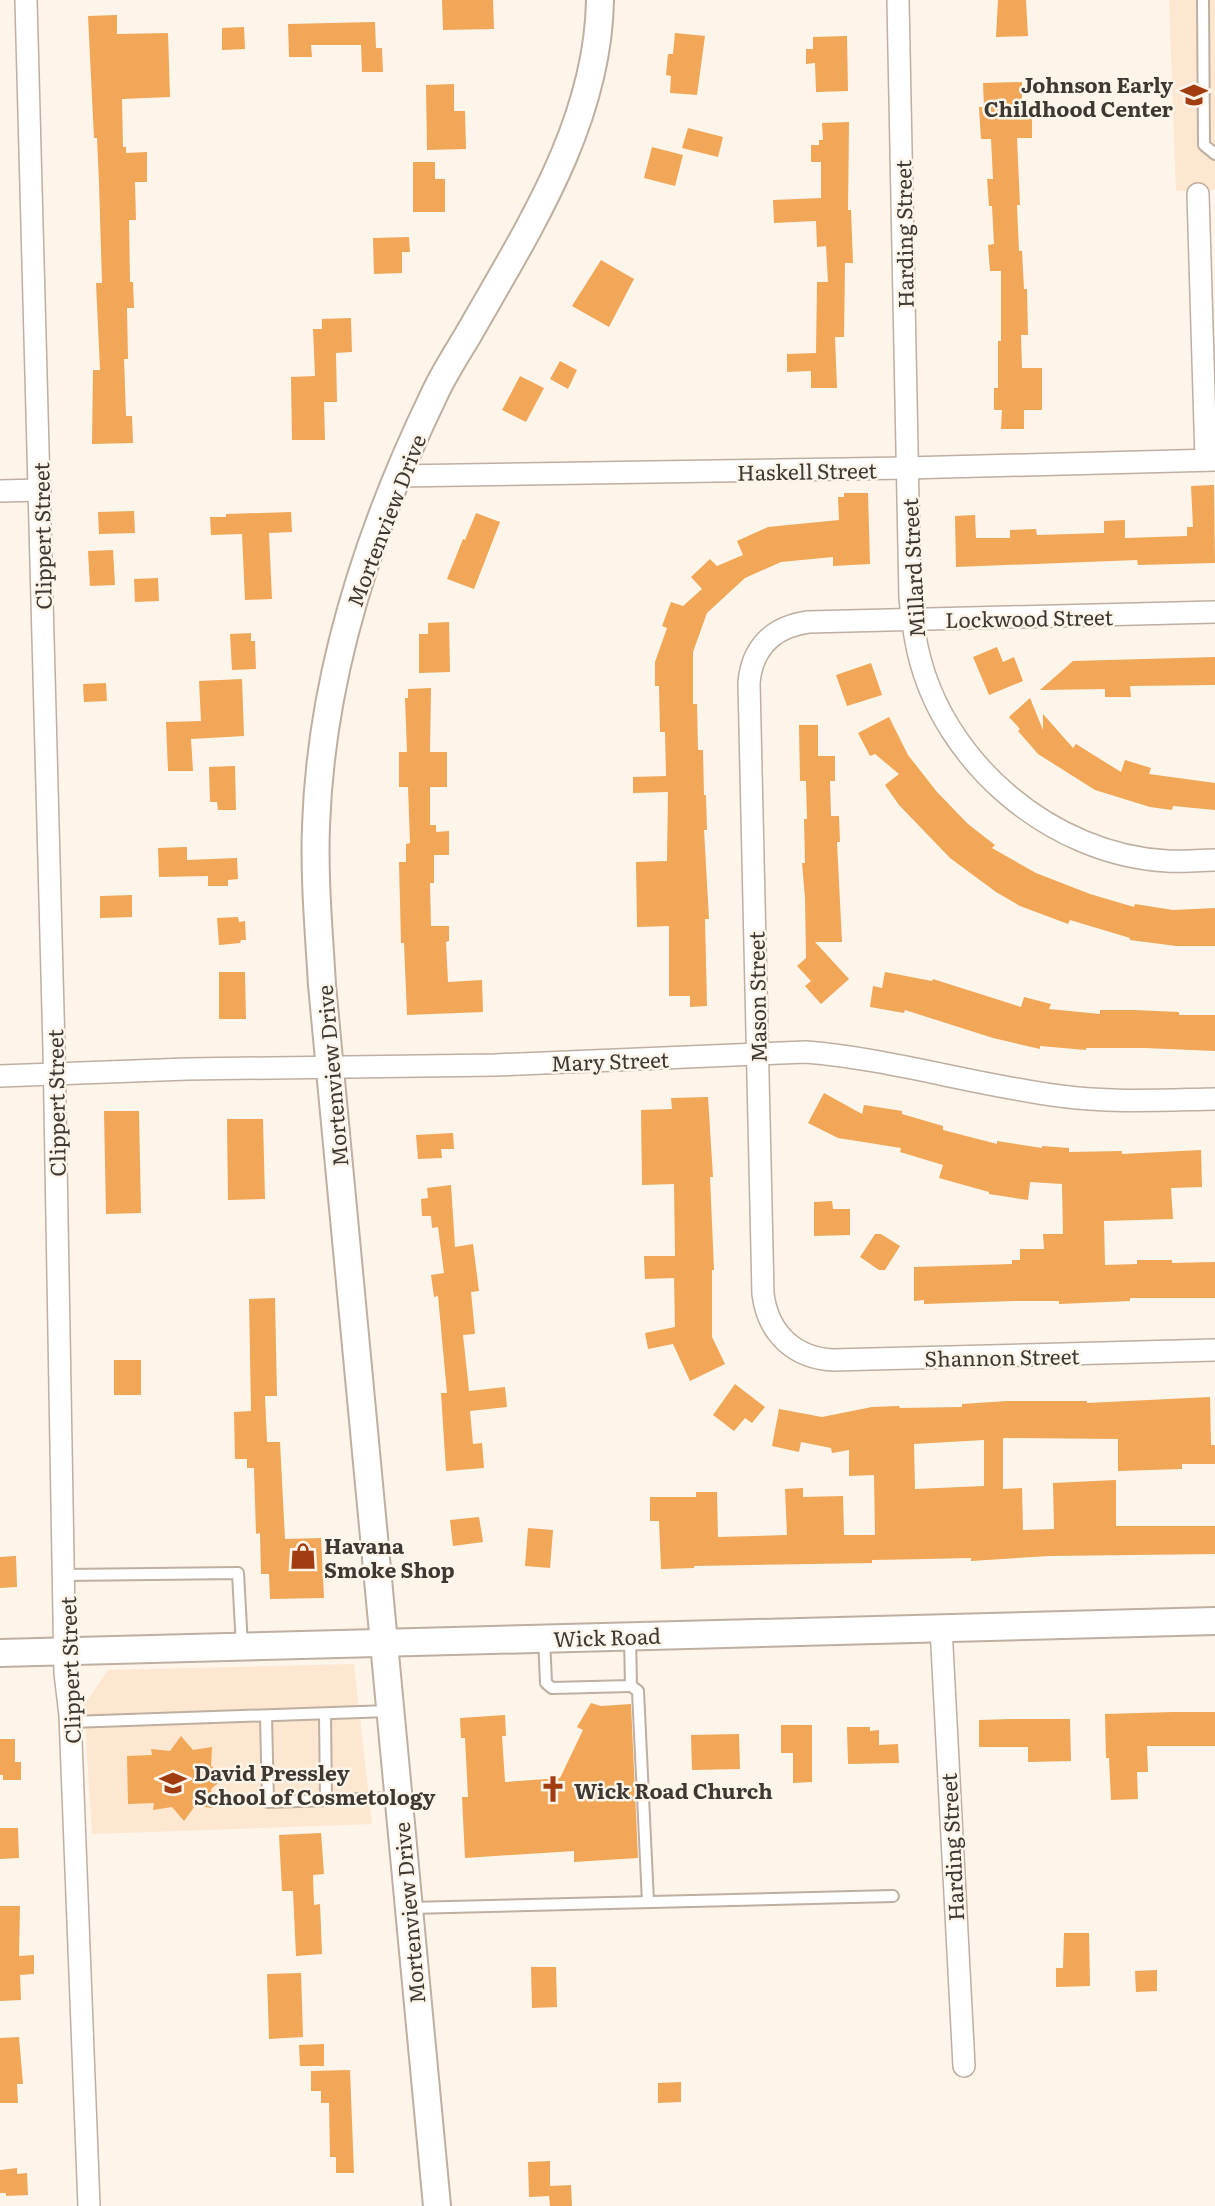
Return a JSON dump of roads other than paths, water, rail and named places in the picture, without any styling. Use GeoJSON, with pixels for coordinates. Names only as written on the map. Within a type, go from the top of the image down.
{"type":"FeatureCollection","features":[{"type":"Feature","properties":{"kind":"street","name":"Clippert Street"},"geometry":{"type":"LineString","coordinates":[[26,0],[40,490],[65,1652],[71,1722],[89,2206]]}},
{"type":"Feature","properties":{"kind":"street","name":"Mortenview Drive"},"geometry":{"type":"LineString","coordinates":[[437,2206],[330,1069],[316,878],[320,770],[334,677],[368,552],[434,394],[549,190],[569,145],[589,87],[600,0]]}},
{"type":"Feature","properties":{"kind":"street","name":"Harding Street"},"geometry":{"type":"LineString","coordinates":[[898,0],[907,468]]}},
{"type":"Feature","properties":{"kind":"street"},"geometry":{"type":"LineString","coordinates":[[1198,194],[1211,460]]}},
{"type":"Feature","properties":{"kind":"street","name":"Haskell Street"},"geometry":{"type":"LineString","coordinates":[[398,476],[1211,460]]}},
{"type":"Feature","properties":{"kind":"street","name":"Millard Street"},"geometry":{"type":"LineString","coordinates":[[907,468],[910,598],[918,652],[932,693],[951,731],[973,761],[1001,790],[1034,815],[1101,848],[1166,861],[1215,860]]}},
{"type":"Feature","properties":{"kind":"street"},"geometry":{"type":"LineString","coordinates":[[0,491],[40,490]]}},
{"type":"Feature","properties":{"kind":"street","name":"Lockwood Street"},"geometry":{"type":"LineString","coordinates":[[765,642],[782,628],[808,622],[1215,612]]}},
{"type":"Feature","properties":{"kind":"street","name":"Mason Street"},"geometry":{"type":"LineString","coordinates":[[765,642],[752,661],[749,683],[765,1306],[771,1324],[780,1337],[792,1347]]}},
{"type":"Feature","properties":{"kind":"street","name":"Mary Street"},"geometry":{"type":"LineString","coordinates":[[0,1076],[187,1069],[330,1069],[806,1052],[854,1056],[974,1082],[1085,1099],[1215,1099]]}},
{"type":"Feature","properties":{"kind":"street","name":"Shannon Street"},"geometry":{"type":"LineString","coordinates":[[792,1347],[810,1357],[834,1360],[1215,1350]]}},
{"type":"Feature","properties":{"kind":"street","name":"Wick Road"},"geometry":{"type":"LineString","coordinates":[[0,1653],[1215,1620]]}},
{"type":"Feature","properties":{"kind":"street","name":"Harding Street"},"geometry":{"type":"LineString","coordinates":[[941,1627],[964,2066]]}},
{"type":"Feature","properties":{"kind":"lane"},"geometry":{"type":"LineString","coordinates":[[1203,0],[1204,145],[1215,154]]}},
{"type":"Feature","properties":{"kind":"lane"},"geometry":{"type":"LineString","coordinates":[[65,1575],[238,1573],[242,1647]]}},
{"type":"Feature","properties":{"kind":"lane"},"geometry":{"type":"LineString","coordinates":[[631,1636],[631,1686]]}},
{"type":"Feature","properties":{"kind":"lane"},"geometry":{"type":"LineString","coordinates":[[544,1638],[546,1683],[552,1688],[631,1686],[638,1691],[648,1902]]}},
{"type":"Feature","properties":{"kind":"lane"},"geometry":{"type":"LineString","coordinates":[[71,1722],[389,1712]]}},
{"type":"Feature","properties":{"kind":"lane"},"geometry":{"type":"LineString","coordinates":[[325,1714],[326,1800]]}},
{"type":"Feature","properties":{"kind":"lane"},"geometry":{"type":"LineString","coordinates":[[266,1716],[268,1802],[397,1798]]}},
{"type":"Feature","properties":{"kind":"lane"},"geometry":{"type":"LineString","coordinates":[[408,1908],[893,1896]]}},
{"type":"Feature","properties":{"kind":"place","name":"Johnson Early Childhood Center"},"geometry":{"type":"Point","coordinates":[1194,95]}},
{"type":"Feature","properties":{"kind":"place","name":"Havana Smoke Shop"},"geometry":{"type":"Point","coordinates":[303,1556]}},
{"type":"Feature","properties":{"kind":"place","name":"David Pressley School of Cosmetology"},"geometry":{"type":"Point","coordinates":[173,1783]}},
{"type":"Feature","properties":{"kind":"place","name":"Wick Road Church"},"geometry":{"type":"Point","coordinates":[553,1789]}}]}
